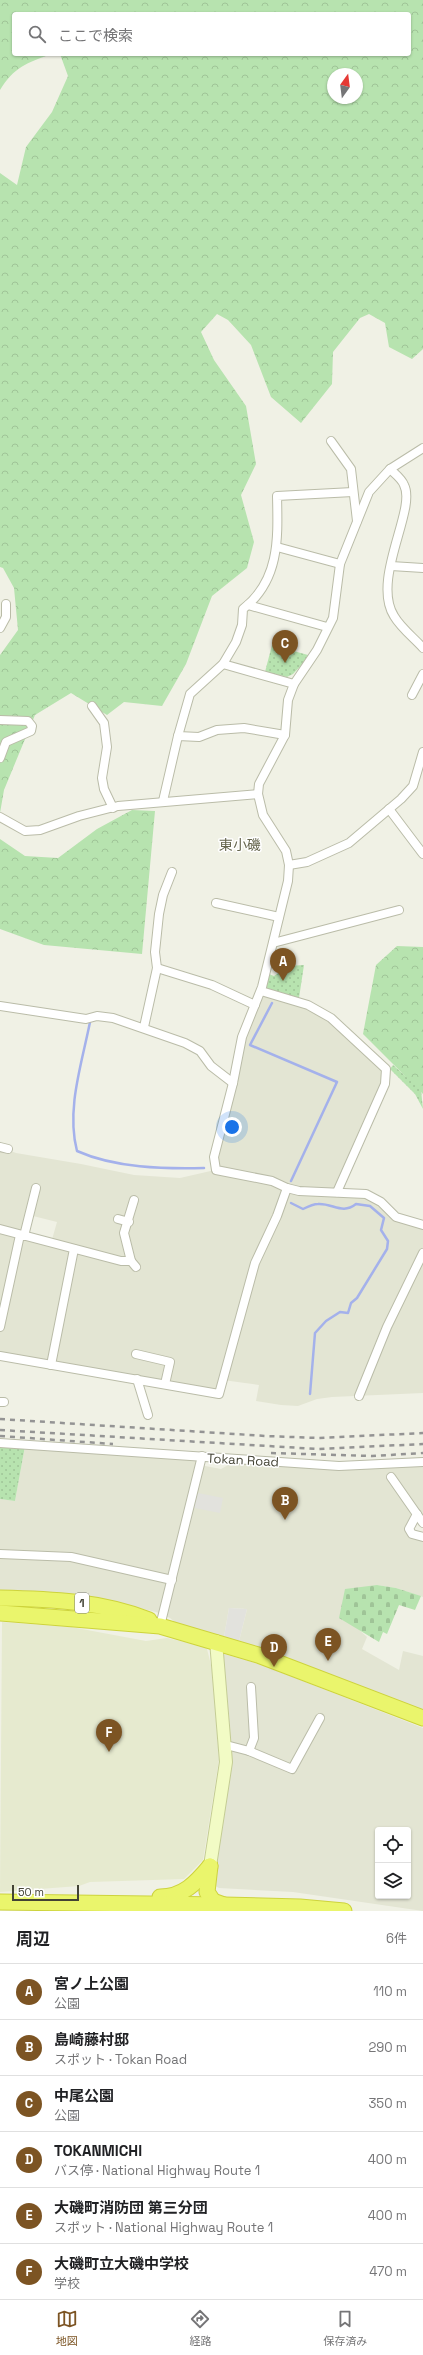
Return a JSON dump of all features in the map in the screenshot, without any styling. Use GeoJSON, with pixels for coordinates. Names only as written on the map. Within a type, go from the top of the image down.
{"type":"FeatureCollection","features":[{"type":"Feature","properties":{"kind":"highway","name":"1"},"geometry":{"type":"LineString","coordinates":[[0,1598],[43,1599],[84,1603],[162,1620],[423,1718]]}},
{"type":"Feature","properties":{"kind":"highway","name":"1"},"geometry":{"type":"LineString","coordinates":[[0,1613],[162,1620]]}},
{"type":"Feature","properties":{"kind":"highway"},"geometry":{"type":"LineString","coordinates":[[7,1902],[80,1896],[166,1897],[188,1890],[210,1866]]}},
{"type":"Feature","properties":{"kind":"highway"},"geometry":{"type":"LineString","coordinates":[[210,1866],[207,1892],[213,1901],[224,1905]]}},
{"type":"Feature","properties":{"kind":"highway"},"geometry":{"type":"LineString","coordinates":[[7,1902],[300,1907],[344,1911]]}},
{"type":"Feature","properties":{"kind":"street"},"geometry":{"type":"LineString","coordinates":[[330,441],[351,469],[357,522]]}},
{"type":"Feature","properties":{"kind":"street"},"geometry":{"type":"LineString","coordinates":[[423,448],[390,469],[369,492],[340,564],[336,586],[336,608],[317,650],[294,684],[288,700],[285,735],[258,784],[258,794],[263,815],[286,851],[289,865],[287,886],[261,991],[242,1037],[212,1171],[272,1180],[287,1188],[299,1191],[366,1194],[381,1202],[396,1217],[423,1225]]}},
{"type":"Feature","properties":{"kind":"street"},"geometry":{"type":"LineString","coordinates":[[390,469],[405,485],[406,502],[391,566],[387,593],[394,616],[423,648]]}},
{"type":"Feature","properties":{"kind":"street"},"geometry":{"type":"LineString","coordinates":[[163,801],[178,736],[190,694],[222,664],[236,642],[242,625],[243,609],[248,605],[269,577],[277,547],[276,496],[353,492]]}},
{"type":"Feature","properties":{"kind":"street"},"geometry":{"type":"LineString","coordinates":[[277,547],[340,564]]}},
{"type":"Feature","properties":{"kind":"street"},"geometry":{"type":"LineString","coordinates":[[391,566],[423,568]]}},
{"type":"Feature","properties":{"kind":"street"},"geometry":{"type":"LineString","coordinates":[[0,628],[6,617],[6,604]]}},
{"type":"Feature","properties":{"kind":"street"},"geometry":{"type":"LineString","coordinates":[[248,605],[327,627]]}},
{"type":"Feature","properties":{"kind":"street"},"geometry":{"type":"LineString","coordinates":[[222,664],[294,684]]}},
{"type":"Feature","properties":{"kind":"street"},"geometry":{"type":"LineString","coordinates":[[412,695],[423,674]]}},
{"type":"Feature","properties":{"kind":"street"},"geometry":{"type":"LineString","coordinates":[[92,706],[104,723],[107,748],[102,778],[104,790],[113,808]]}},
{"type":"Feature","properties":{"kind":"street"},"geometry":{"type":"LineString","coordinates":[[0,720],[28,721],[32,726],[31,731],[6,742],[0,758]]}},
{"type":"Feature","properties":{"kind":"street"},"geometry":{"type":"LineString","coordinates":[[178,736],[199,737],[218,730],[244,728],[285,735]]}},
{"type":"Feature","properties":{"kind":"street"},"geometry":{"type":"LineString","coordinates":[[289,865],[307,862],[349,843],[389,809],[413,786],[423,752]]}},
{"type":"Feature","properties":{"kind":"street"},"geometry":{"type":"LineString","coordinates":[[0,817],[25,831],[40,830],[79,816],[113,808],[163,801],[258,794]]}},
{"type":"Feature","properties":{"kind":"street"},"geometry":{"type":"LineString","coordinates":[[389,809],[423,854]]}},
{"type":"Feature","properties":{"kind":"street"},"geometry":{"type":"LineString","coordinates":[[144,1027],[157,968],[155,952],[158,922],[163,895],[172,872]]}},
{"type":"Feature","properties":{"kind":"street"},"geometry":{"type":"LineString","coordinates":[[216,903],[279,917]]}},
{"type":"Feature","properties":{"kind":"street"},"geometry":{"type":"LineString","coordinates":[[273,943],[399,910]]}},
{"type":"Feature","properties":{"kind":"street"},"geometry":{"type":"LineString","coordinates":[[157,968],[212,984],[255,1005]]}},
{"type":"Feature","properties":{"kind":"street"},"geometry":{"type":"LineString","coordinates":[[261,991],[308,1005],[331,1018],[386,1070],[385,1084],[337,1192]]}},
{"type":"Feature","properties":{"kind":"street"},"geometry":{"type":"LineString","coordinates":[[0,1006],[86,1019],[97,1016],[144,1027],[185,1043],[200,1051],[211,1066],[233,1082]]}},
{"type":"Feature","properties":{"kind":"street"},"geometry":{"type":"LineString","coordinates":[[0,1356],[165,1384],[219,1397],[255,1264],[277,1216],[287,1188]]}},
{"type":"Feature","properties":{"kind":"street"},"geometry":{"type":"LineString","coordinates":[[0,1327],[22,1235],[37,1192]]}},
{"type":"Feature","properties":{"kind":"street"},"geometry":{"type":"LineString","coordinates":[[0,1229],[133,1264],[124,1233],[129,1222],[134,1200]]}},
{"type":"Feature","properties":{"kind":"street"},"geometry":{"type":"LineString","coordinates":[[118,1219],[129,1222]]}},
{"type":"Feature","properties":{"kind":"street"},"geometry":{"type":"LineString","coordinates":[[51,1365],[74,1249]]}},
{"type":"Feature","properties":{"kind":"street"},"geometry":{"type":"LineString","coordinates":[[359,1396],[387,1327],[423,1253]]}},
{"type":"Feature","properties":{"kind":"street"},"geometry":{"type":"LineString","coordinates":[[136,1354],[170,1362],[165,1384]]}},
{"type":"Feature","properties":{"kind":"street"},"geometry":{"type":"LineString","coordinates":[[137,1379],[148,1414]]}},
{"type":"Feature","properties":{"kind":"street"},"geometry":{"type":"LineString","coordinates":[[0,1443],[134,1453],[202,1456]]}},
{"type":"Feature","properties":{"kind":"street","name":"Tokan Road"},"geometry":{"type":"LineString","coordinates":[[162,1620],[202,1456],[339,1466],[423,1462]]}},
{"type":"Feature","properties":{"kind":"street"},"geometry":{"type":"LineString","coordinates":[[391,1477],[423,1523]]}},
{"type":"Feature","properties":{"kind":"street"},"geometry":{"type":"LineString","coordinates":[[417,1514],[409,1529],[412,1534],[423,1536]]}},
{"type":"Feature","properties":{"kind":"street"},"geometry":{"type":"LineString","coordinates":[[0,1554],[71,1557],[172,1580]]}},
{"type":"Feature","properties":{"kind":"street"},"geometry":{"type":"LineString","coordinates":[[210,1866],[226,1762],[226,1745],[216,1641]]}},
{"type":"Feature","properties":{"kind":"street"},"geometry":{"type":"LineString","coordinates":[[249,1751],[254,1738],[251,1686]]}},
{"type":"Feature","properties":{"kind":"street"},"geometry":{"type":"LineString","coordinates":[[226,1745],[249,1751],[292,1768],[320,1718]]}},
{"type":"Feature","properties":{"kind":"shaded area"},"geometry":{"type":"Polygon","coordinates":[[[261,991],[331,1018],[386,1069],[385,1084],[337,1191],[366,1194],[396,1217],[423,1225],[423,1393],[332,1397],[317,1399],[298,1406],[281,1405],[256,1401],[259,1385],[223,1380],[219,1394],[0,1356],[0,1147],[16,1153],[134,1175],[180,1178],[215,1170],[242,1037],[261,991]],[[29,1215],[24,1236],[51,1243],[57,1222],[29,1215]]]}},
{"type":"Feature","properties":{"kind":"shaded area"},"geometry":{"type":"Polygon","coordinates":[[[25,1446],[202,1456],[200,1465],[221,1469],[230,1464],[227,1461],[339,1466],[423,1462],[423,1523],[417,1515],[409,1529],[423,1537],[423,1597],[396,1588],[377,1585],[354,1625],[367,1637],[362,1649],[399,1670],[403,1651],[423,1656],[423,1711],[239,1641],[247,1609],[229,1608],[224,1637],[176,1623],[170,1618],[156,1612],[94,1598],[63,1593],[0,1592],[0,1499],[15,1501],[25,1446]]]}},
{"type":"Feature","properties":{"kind":"shaded area"},"geometry":{"type":"Polygon","coordinates":[[[193,1492],[223,1498],[220,1513],[190,1507],[193,1492]]]}},
{"type":"Feature","properties":{"kind":"shaded area"},"geometry":{"type":"Polygon","coordinates":[[[229,1608],[247,1609],[239,1641],[224,1637],[229,1608]]]}},
{"type":"Feature","properties":{"kind":"shaded area"},"geometry":{"type":"Polygon","coordinates":[[[2,1622],[71,1627],[146,1641],[167,1638],[203,1646],[207,1649],[212,1669],[219,1760],[203,1860],[184,1879],[90,1882],[79,1886],[0,1892],[2,1622]]]}},
{"type":"Feature","properties":{"kind":"shaded area"},"geometry":{"type":"Polygon","coordinates":[[[217,1652],[262,1665],[423,1728],[423,1911],[293,1892],[219,1888],[208,1882],[222,1785],[217,1652]]]}},
{"type":"Feature","properties":{"kind":"green space"},"geometry":{"type":"Polygon","coordinates":[[[0,0],[423,0],[423,349],[412,359],[389,347],[385,323],[369,314],[360,318],[333,352],[332,384],[301,423],[271,397],[251,345],[228,320],[217,314],[201,332],[214,360],[246,406],[256,464],[241,495],[254,542],[247,568],[212,596],[186,664],[162,706],[124,702],[107,715],[71,693],[35,715],[4,790],[0,813],[0,655],[18,630],[14,588],[3,568],[0,567],[0,173],[17,185],[26,147],[52,112],[68,76],[61,56],[411,56],[411,12],[12,12],[12,56],[46,56],[28,63],[10,76],[0,90],[0,0]]]}},
{"type":"Feature","properties":{"kind":"green space"},"geometry":{"type":"Polygon","coordinates":[[[272,645],[308,655],[308,658],[293,674],[287,677],[265,672],[272,645]]]}},
{"type":"Feature","properties":{"kind":"green space"},"geometry":{"type":"Polygon","coordinates":[[[132,810],[155,811],[142,954],[44,945],[0,929],[0,839],[25,856],[58,858],[97,829],[132,810]]]}},
{"type":"Feature","properties":{"kind":"green space"},"geometry":{"type":"Polygon","coordinates":[[[397,946],[423,947],[423,1094],[363,1034],[376,965],[397,946]]]}},
{"type":"Feature","properties":{"kind":"green space"},"geometry":{"type":"Polygon","coordinates":[[[304,965],[299,998],[262,987],[266,973],[274,976],[288,966],[304,965]]]}},
{"type":"Feature","properties":{"kind":"green space"},"geometry":{"type":"Polygon","coordinates":[[[393,1065],[421,1090],[423,1109],[415,1094],[390,1069],[393,1065]]]}},
{"type":"Feature","properties":{"kind":"green space"},"geometry":{"type":"Polygon","coordinates":[[[0,1443],[25,1446],[15,1501],[0,1499],[0,1443]]]}},
{"type":"Feature","properties":{"kind":"green space"},"geometry":{"type":"Polygon","coordinates":[[[377,1585],[396,1588],[421,1596],[415,1610],[399,1605],[387,1634],[383,1632],[379,1642],[339,1618],[345,1589],[377,1585]]]}},
{"type":"Feature","properties":{"kind":"waterway"},"geometry":{"type":"LineString","coordinates":[[272,1003],[250,1045],[337,1082],[291,1181]]}},
{"type":"Feature","properties":{"kind":"waterway"},"geometry":{"type":"LineString","coordinates":[[90,1022],[79,1070],[74,1103],[73,1119],[77,1151],[92,1157],[123,1164],[156,1168],[204,1168]]}},
{"type":"Feature","properties":{"kind":"waterway"},"geometry":{"type":"LineString","coordinates":[[291,1203],[303,1209],[318,1204],[342,1209],[356,1204],[370,1206],[384,1218],[381,1230],[388,1241],[387,1249],[357,1298],[351,1303],[348,1313],[340,1312],[326,1321],[315,1333],[310,1394]]}},
{"type":"Feature","properties":{"kind":"railway"},"geometry":{"type":"LineString","coordinates":[[0,1419],[319,1438],[423,1433]]}},
{"type":"Feature","properties":{"kind":"railway"},"geometry":{"type":"LineString","coordinates":[[0,1430],[318,1449],[423,1444]]}},
{"type":"Feature","properties":{"kind":"railway"},"geometry":{"type":"LineString","coordinates":[[0,1436],[113,1444]]}},
{"type":"Feature","properties":{"kind":"railway"},"geometry":{"type":"LineString","coordinates":[[271,1453],[372,1456],[423,1453]]}},
{"type":"Feature","properties":{"kind":"place","name":"中尾公園"},"geometry":{"type":"Point","coordinates":[285,663]}},
{"type":"Feature","properties":{"kind":"place","name":"宮ノ上公園"},"geometry":{"type":"Point","coordinates":[283,981]}},
{"type":"Feature","properties":{"kind":"place","name":"島崎藤村邸"},"geometry":{"type":"Point","coordinates":[285,1520]}},
{"type":"Feature","properties":{"kind":"place","name":"大磯町消防団 第三分団"},"geometry":{"type":"Point","coordinates":[328,1661]}},
{"type":"Feature","properties":{"kind":"place","name":"TOKANMICHI"},"geometry":{"type":"Point","coordinates":[274,1667]}},
{"type":"Feature","properties":{"kind":"place","name":"大磯町立大磯中学校"},"geometry":{"type":"Point","coordinates":[109,1752]}},
{"type":"Feature","properties":{"kind":"district","name":"東小磯"},"geometry":{"type":"Point","coordinates":[240,845]}}]}
